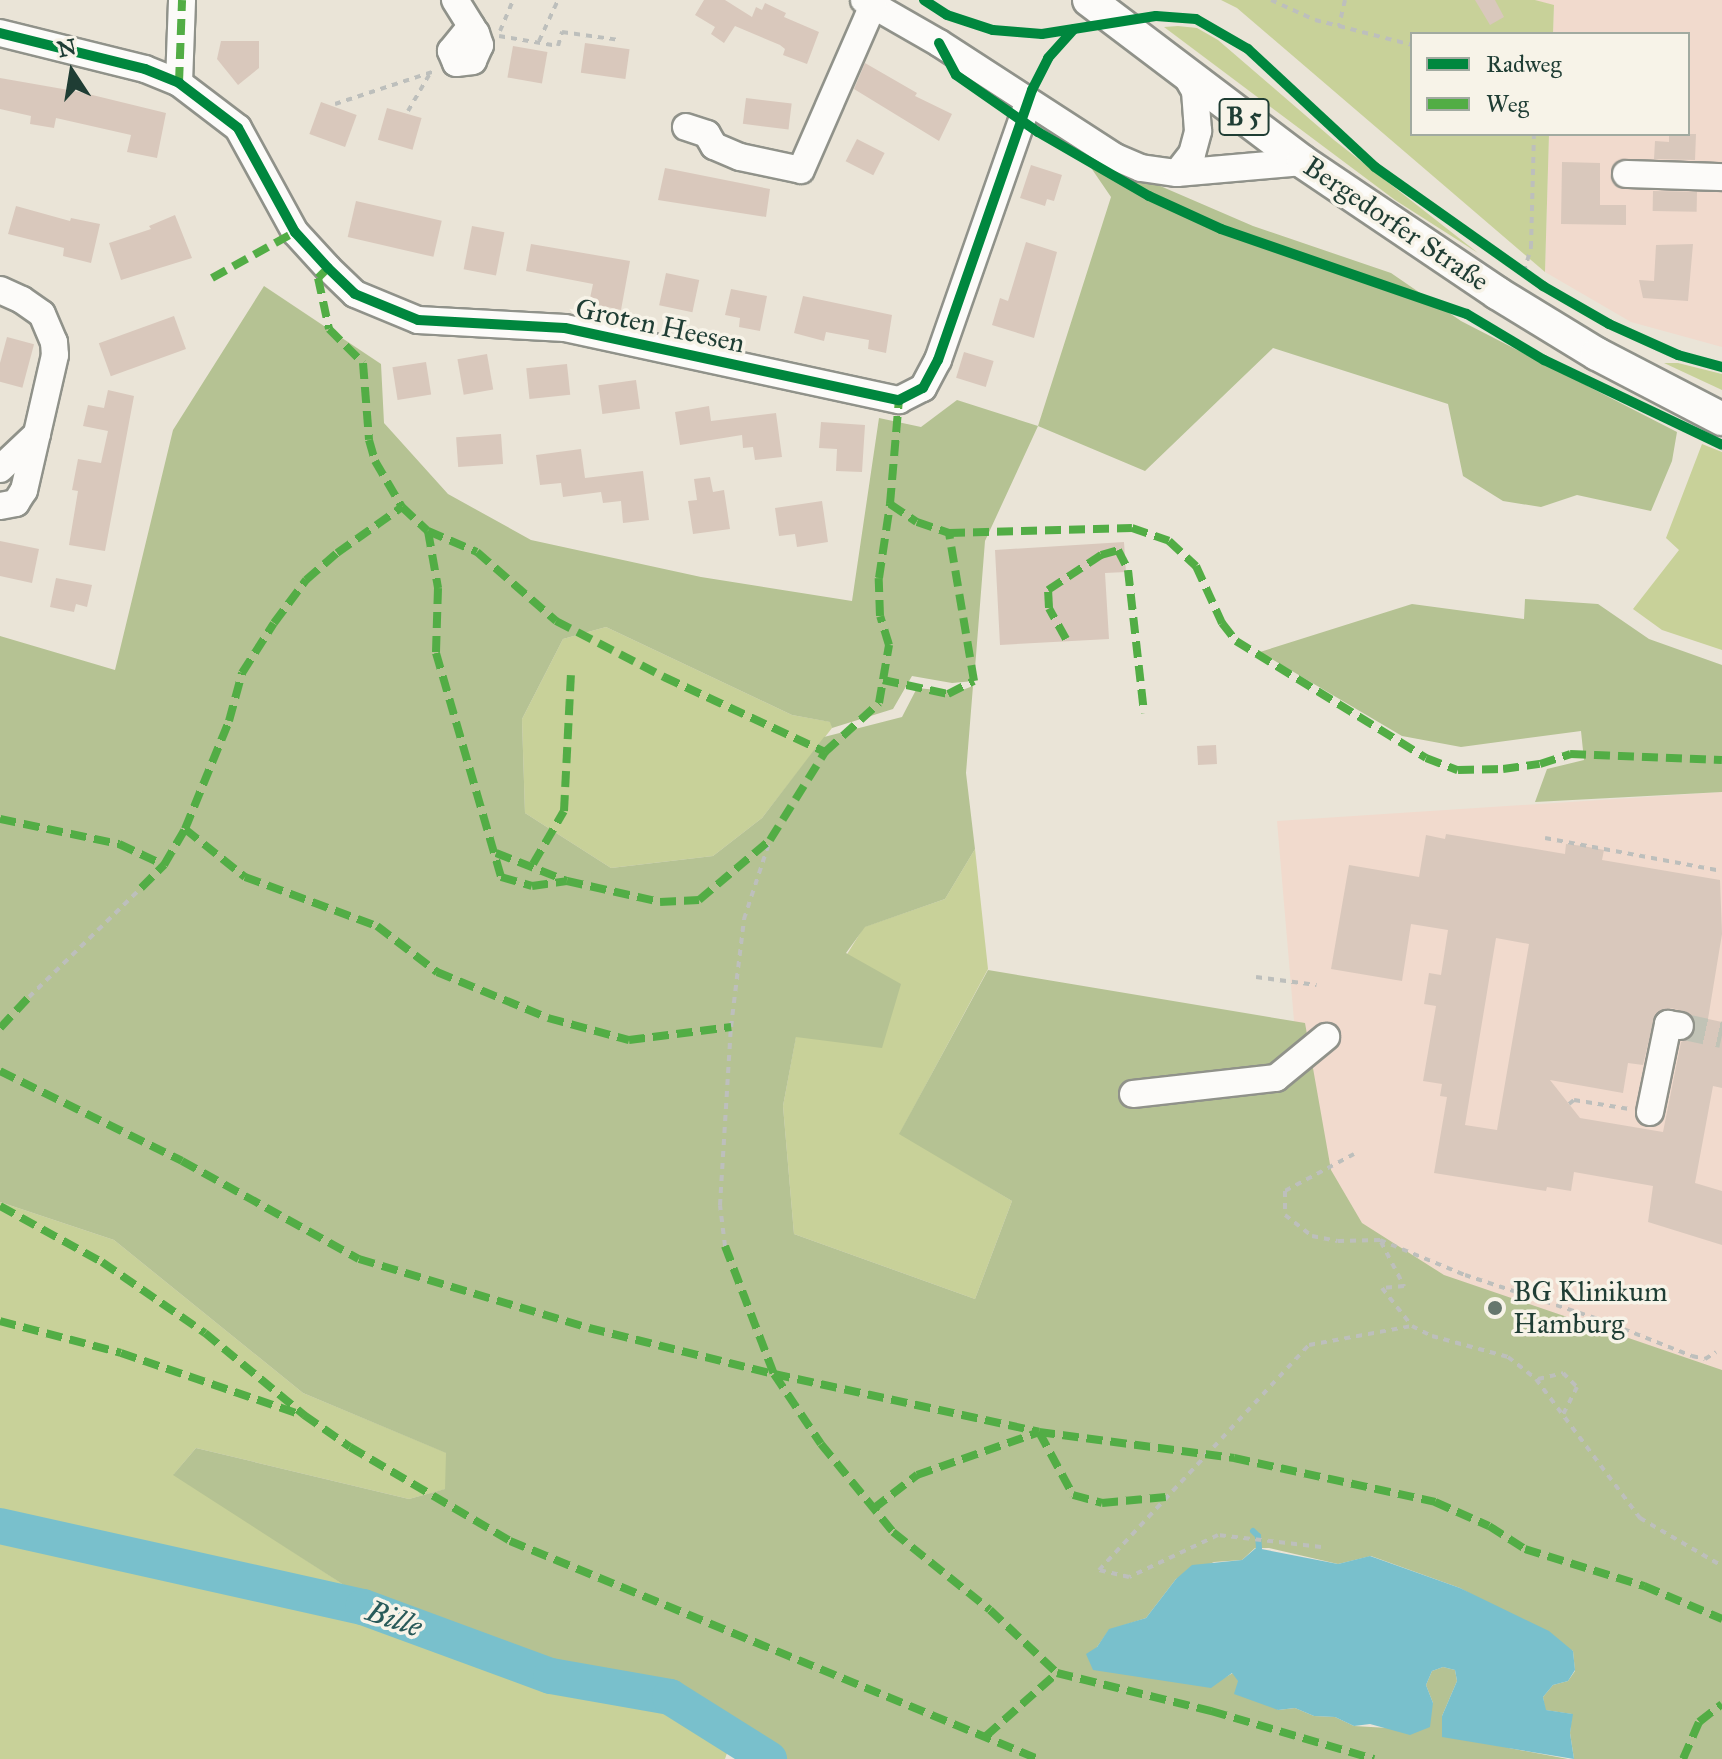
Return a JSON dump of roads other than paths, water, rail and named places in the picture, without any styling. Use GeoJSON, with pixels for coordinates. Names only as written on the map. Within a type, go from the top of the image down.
{"type":"FeatureCollection","features":[{"type":"Feature","properties":{"kind":"main road","name":"Bergedorfer Straße"},"geometry":{"type":"LineString","coordinates":[[1089,0],[1303,162],[1522,308],[1597,354],[1722,419]]}},
{"type":"Feature","properties":{"kind":"street"},"geometry":{"type":"LineString","coordinates":[[179,83],[182,0]]}},
{"type":"Feature","properties":{"kind":"street"},"geometry":{"type":"LineString","coordinates":[[442,67],[454,45],[482,32],[455,0]]}},
{"type":"Feature","properties":{"kind":"street"},"geometry":{"type":"LineString","coordinates":[[686,127],[707,134],[714,146],[740,157],[801,170],[869,3],[939,43],[1115,157],[1141,168],[1177,173],[1303,162]]}},
{"type":"Feature","properties":{"kind":"street","name":"Groten Heesen"},"geometry":{"type":"LineString","coordinates":[[0,33],[145,69],[179,83],[238,128],[295,232],[355,294],[418,320],[565,328],[899,400],[923,388],[938,360],[1028,103]]}},
{"type":"Feature","properties":{"kind":"street"},"geometry":{"type":"LineString","coordinates":[[1177,173],[1192,154],[1198,131],[1195,91],[1184,72]]}},
{"type":"Feature","properties":{"kind":"street"},"geometry":{"type":"LineString","coordinates":[[1626,174],[1722,177]]}},
{"type":"Feature","properties":{"kind":"street"},"geometry":{"type":"LineString","coordinates":[[0,290],[36,308],[54,342],[53,371],[20,499],[9,506],[0,506]]}},
{"type":"Feature","properties":{"kind":"street"},"geometry":{"type":"LineString","coordinates":[[0,469],[37,434]]}},
{"type":"Feature","properties":{"kind":"street"},"geometry":{"type":"LineString","coordinates":[[1650,1112],[1668,1024],[1680,1026]]}},
{"type":"Feature","properties":{"kind":"street"},"geometry":{"type":"LineString","coordinates":[[1133,1094],[1276,1078],[1326,1037]]}},
{"type":"Feature","properties":{"kind":"water"},"geometry":{"type":"Polygon","coordinates":[[[1256,1548],[1338,1564],[1370,1556],[1460,1588],[1549,1631],[1573,1651],[1575,1670],[1568,1681],[1553,1685],[1543,1697],[1546,1710],[1573,1714],[1570,1733],[1574,1759],[1442,1737],[1442,1716],[1457,1681],[1455,1670],[1443,1667],[1432,1671],[1426,1685],[1433,1703],[1430,1727],[1410,1735],[1370,1724],[1354,1726],[1335,1717],[1314,1716],[1295,1708],[1278,1710],[1234,1694],[1238,1681],[1232,1673],[1211,1688],[1093,1670],[1086,1654],[1097,1647],[1109,1629],[1146,1618],[1176,1579],[1192,1565],[1242,1560],[1256,1548]]]}},
{"type":"Feature","properties":{"kind":"waterway","name":"Bille"},"geometry":{"type":"LineString","coordinates":[[0,1526],[363,1607],[551,1676],[670,1697],[769,1759]]}},
{"type":"Feature","properties":{"kind":"waterway"},"geometry":{"type":"LineString","coordinates":[[1253,1531],[1258,1536],[1259,1548]]}},
{"type":"Feature","properties":{"kind":"tunnel"},"geometry":{"type":"LineString","coordinates":[[1680,1026],[1722,1035]]}},
{"type":"Feature","properties":{"kind":"place","name":"BG Klinikum Hamburg"},"geometry":{"type":"Point","coordinates":[1495,1308]}}]}
